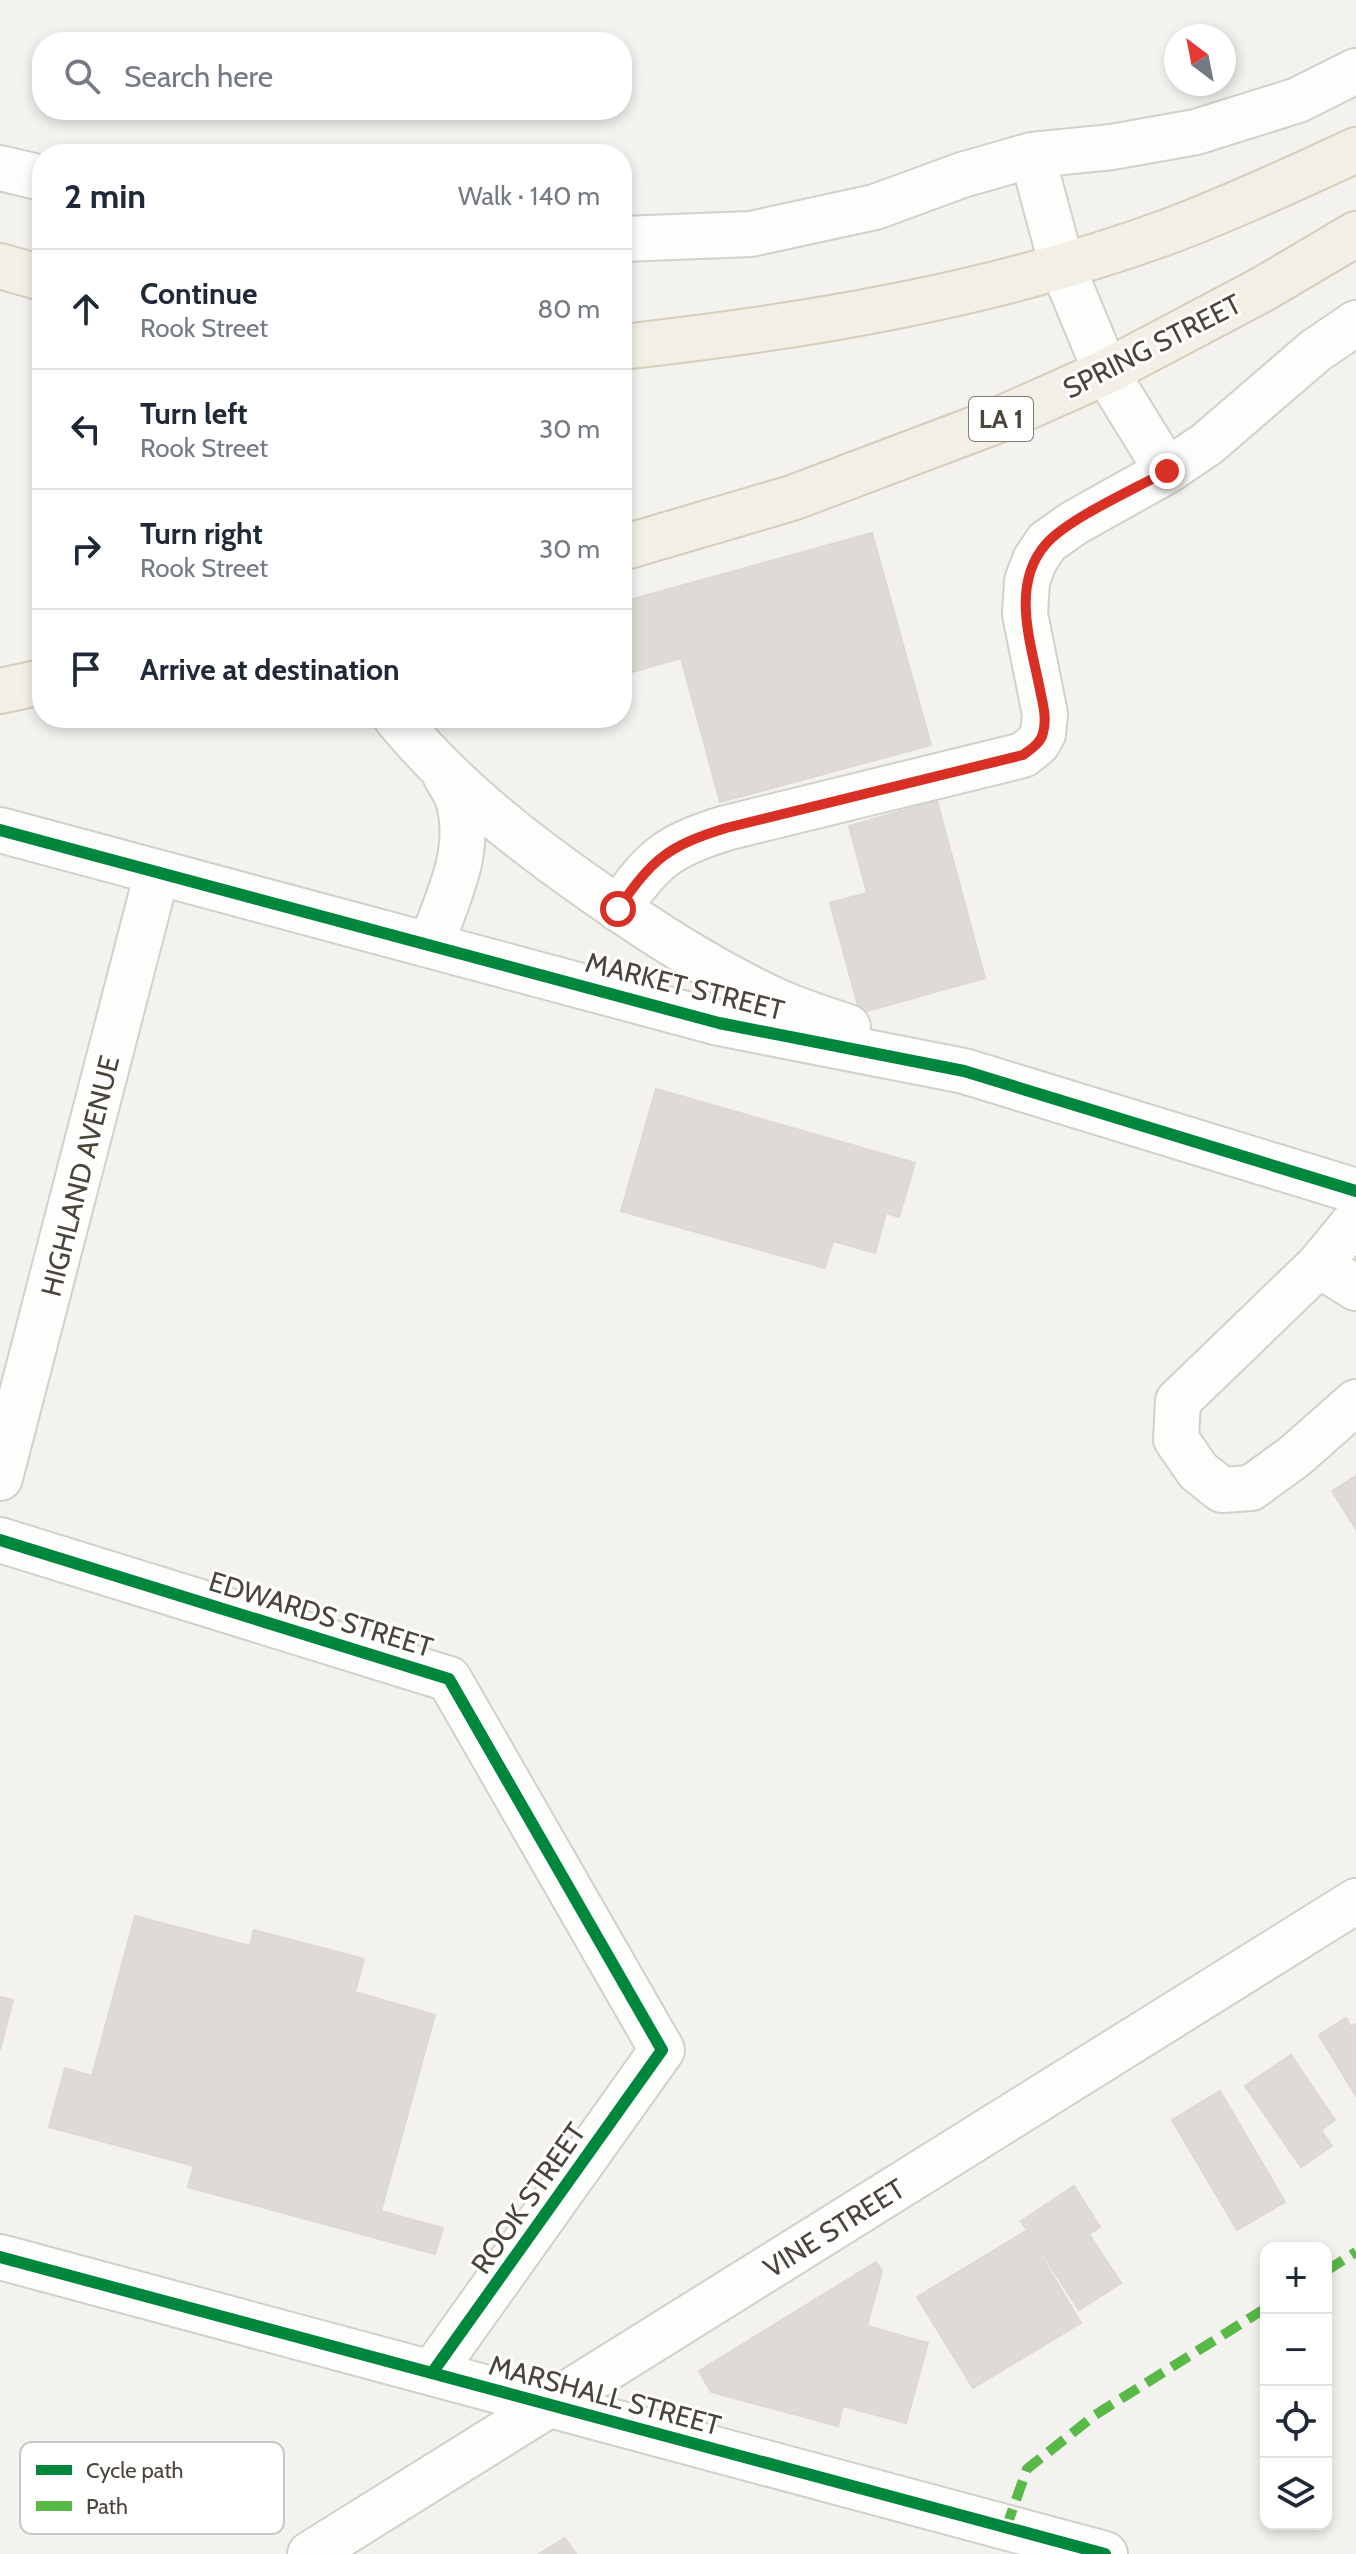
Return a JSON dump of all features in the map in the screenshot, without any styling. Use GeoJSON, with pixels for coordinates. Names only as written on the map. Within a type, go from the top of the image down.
{"type":"FeatureCollection","features":[{"type":"Feature","properties":{"kind":"main road"},"geometry":{"type":"LineString","coordinates":[[632,346],[718,336],[880,308],[1024,277],[1166,232],[1356,150]]}},
{"type":"Feature","properties":{"kind":"main road","name":"SPRING STREET"},"geometry":{"type":"LineString","coordinates":[[632,545],[792,498],[996,421],[1106,372],[1263,289],[1356,234]]}},
{"type":"Feature","properties":{"kind":"main road"},"geometry":{"type":"LineString","coordinates":[[0,266],[32,275]]}},
{"type":"Feature","properties":{"kind":"main road"},"geometry":{"type":"LineString","coordinates":[[0,691],[32,684]]}},
{"type":"Feature","properties":{"kind":"street"},"geometry":{"type":"LineString","coordinates":[[632,239],[751,234],[875,207],[962,175],[1032,155],[1112,147],[1196,132],[1298,100],[1356,71]]}},
{"type":"Feature","properties":{"kind":"street"},"geometry":{"type":"LineString","coordinates":[[1032,155],[1062,266],[1106,372],[1167,471]]}},
{"type":"Feature","properties":{"kind":"street"},"geometry":{"type":"LineString","coordinates":[[0,168],[32,176]]}},
{"type":"Feature","properties":{"kind":"street"},"geometry":{"type":"LineString","coordinates":[[618,909],[650,866],[668,850],[690,839],[1023,755],[1043,734],[1045,714],[1025,614],[1027,581],[1035,560],[1047,542],[1207,444],[1315,351],[1356,323]]}},
{"type":"Feature","properties":{"kind":"street"},"geometry":{"type":"LineString","coordinates":[[404,728],[442,769],[526,844],[678,948],[780,1002],[964,1071]]}},
{"type":"Feature","properties":{"kind":"street"},"geometry":{"type":"LineString","coordinates":[[431,944],[459,868],[463,833],[459,801],[442,769]]}},
{"type":"Feature","properties":{"kind":"street","name":"MARKET STREET"},"geometry":{"type":"LineString","coordinates":[[0,830],[719,1023],[964,1071],[1356,1191]]}},
{"type":"Feature","properties":{"kind":"street","name":"HIGHLAND AVENUE"},"geometry":{"type":"LineString","coordinates":[[0,1478],[157,873]]}},
{"type":"Feature","properties":{"kind":"street"},"geometry":{"type":"LineString","coordinates":[[1356,1220],[1319,1265],[1178,1401],[1176,1439],[1198,1471],[1222,1490],[1251,1488],[1295,1456],[1356,1402]]}},
{"type":"Feature","properties":{"kind":"street"},"geometry":{"type":"LineString","coordinates":[[1319,1265],[1356,1288]]}},
{"type":"Feature","properties":{"kind":"street","name":"EDWARDS STREET"},"geometry":{"type":"LineString","coordinates":[[0,1540],[449,1679],[662,2050]]}},
{"type":"Feature","properties":{"kind":"street","name":"VINE STREET"},"geometry":{"type":"LineString","coordinates":[[310,2554],[1356,1901]]}},
{"type":"Feature","properties":{"kind":"street","name":"ROOK STREET"},"geometry":{"type":"LineString","coordinates":[[432,2373],[662,2050]]}},
{"type":"Feature","properties":{"kind":"street","name":"MARSHALL STREET"},"geometry":{"type":"LineString","coordinates":[[0,2257],[552,2405],[1004,2541],[1105,2554]]}},
{"type":"Feature","properties":{"kind":"building"},"geometry":{"type":"Polygon","coordinates":[[[872,533],[931,745],[720,802],[681,658],[632,672],[632,599],[872,533]]]}},
{"type":"Feature","properties":{"kind":"building"},"geometry":{"type":"Polygon","coordinates":[[[937,801],[985,978],[860,1013],[830,903],[867,893],[849,826],[937,801]]]}},
{"type":"Feature","properties":{"kind":"building"},"geometry":{"type":"Polygon","coordinates":[[[656,1089],[915,1163],[899,1217],[886,1213],[875,1253],[833,1241],[825,1268],[621,1211],[656,1089]]]}},
{"type":"Feature","properties":{"kind":"building"},"geometry":{"type":"Polygon","coordinates":[[[1356,1476],[1356,1529],[1332,1491],[1356,1476]]]}},
{"type":"Feature","properties":{"kind":"building"},"geometry":{"type":"Polygon","coordinates":[[[135,1916],[250,1946],[254,1930],[364,1959],[355,1992],[435,2015],[381,2211],[443,2228],[435,2254],[188,2187],[194,2166],[49,2127],[65,2068],[92,2076],[135,1916]]]}},
{"type":"Feature","properties":{"kind":"building"},"geometry":{"type":"Polygon","coordinates":[[[0,1997],[13,2000],[0,2050],[0,1997]]]}},
{"type":"Feature","properties":{"kind":"building"},"geometry":{"type":"Polygon","coordinates":[[[1346,2018],[1351,2027],[1356,2024],[1356,2096],[1319,2035],[1346,2018]]]}},
{"type":"Feature","properties":{"kind":"building"},"geometry":{"type":"Polygon","coordinates":[[[1291,2055],[1335,2120],[1321,2130],[1332,2146],[1301,2167],[1245,2086],[1291,2055]]]}},
{"type":"Feature","properties":{"kind":"building"},"geometry":{"type":"Polygon","coordinates":[[[1220,2091],[1285,2202],[1237,2230],[1172,2120],[1220,2091]]]}},
{"type":"Feature","properties":{"kind":"building"},"geometry":{"type":"Polygon","coordinates":[[[1074,2186],[1100,2227],[1089,2234],[1121,2283],[1079,2310],[1021,2221],[1074,2186]]]}},
{"type":"Feature","properties":{"kind":"building"},"geometry":{"type":"Polygon","coordinates":[[[1026,2231],[1081,2323],[973,2388],[917,2297],[1026,2231]]]}},
{"type":"Feature","properties":{"kind":"building"},"geometry":{"type":"Polygon","coordinates":[[[876,2262],[882,2271],[867,2326],[928,2343],[906,2423],[843,2406],[838,2426],[711,2392],[699,2371],[876,2262]]]}},
{"type":"Feature","properties":{"kind":"building"},"geometry":{"type":"Polygon","coordinates":[[[565,2538],[576,2554],[539,2554],[565,2538]]]}},
{"type":"Feature","properties":{"kind":"marked path"},"geometry":{"type":"LineString","coordinates":[[1332,2267],[1356,2252]]}},
{"type":"Feature","properties":{"kind":"marked path"},"geometry":{"type":"LineString","coordinates":[[1006,2528],[1027,2469],[1095,2415],[1260,2312]]}},
{"type":"Feature","properties":{"kind":"cycle path"},"geometry":{"type":"LineString","coordinates":[[0,830],[719,1023],[964,1071],[1356,1191]]}},
{"type":"Feature","properties":{"kind":"cycle path"},"geometry":{"type":"LineString","coordinates":[[0,1540],[449,1679],[662,2050],[432,2373]]}},
{"type":"Feature","properties":{"kind":"cycle path"},"geometry":{"type":"LineString","coordinates":[[0,2257],[1105,2554]]}},
{"type":"Feature","properties":{"kind":"route"},"geometry":{"type":"LineString","coordinates":[[618,909],[650,866],[668,850],[690,839],[1023,755],[1037,744],[1043,734],[1045,714],[1025,614],[1027,581],[1035,560],[1047,542],[1074,523],[1167,471]]}}]}
